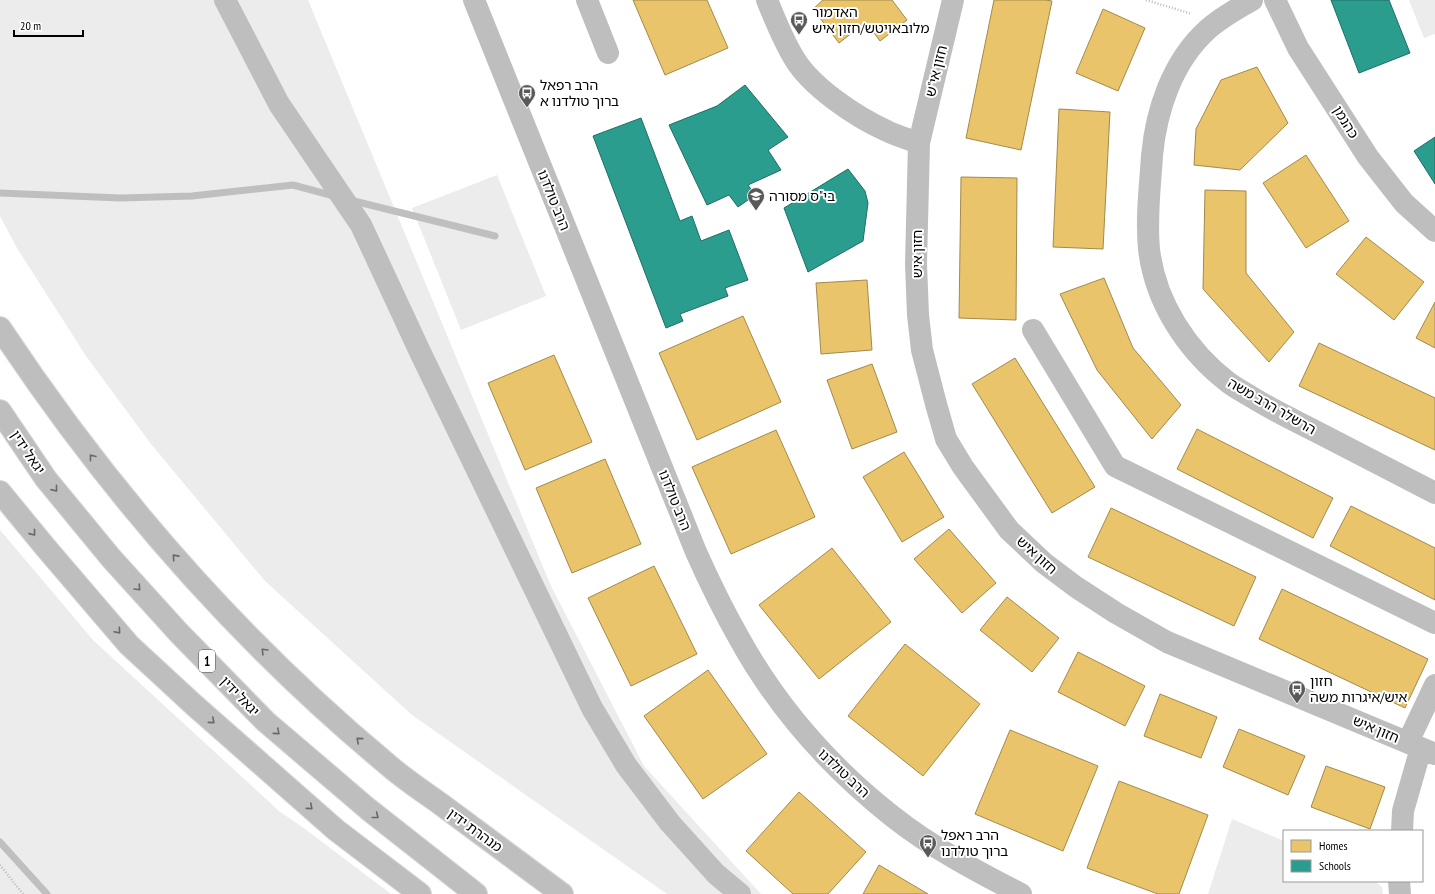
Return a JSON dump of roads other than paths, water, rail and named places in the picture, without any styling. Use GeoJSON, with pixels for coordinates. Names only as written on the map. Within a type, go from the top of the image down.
{"type":"FeatureCollection","features":[{"type":"Feature","properties":{"kind":"main road"},"geometry":{"type":"LineString","coordinates":[[225,0],[279,104],[361,225],[421,354],[592,708],[626,765],[670,823],[716,874],[740,894]]}},
{"type":"Feature","properties":{"kind":"main road","name":"הרב טולדנו"},"geometry":{"type":"LineString","coordinates":[[474,0],[696,552],[739,639],[763,678],[790,716],[820,751],[854,784],[893,816],[936,846],[984,875],[1021,894]]}},
{"type":"Feature","properties":{"kind":"main road"},"geometry":{"type":"LineString","coordinates":[[587,0],[608,54]]}},
{"type":"Feature","properties":{"kind":"main road"},"geometry":{"type":"LineString","coordinates":[[767,0],[794,59],[814,82],[831,97],[862,117],[887,131],[919,142]]}},
{"type":"Feature","properties":{"kind":"main road","name":"חזון אי\"ש"},"geometry":{"type":"LineString","coordinates":[[919,142],[953,0]]}},
{"type":"Feature","properties":{"kind":"main road","name":"הרשלר הרב משה"},"geometry":{"type":"LineString","coordinates":[[1252,0],[1217,22],[1206,31],[1189,51],[1172,78],[1160,109],[1153,147],[1148,200],[1149,249],[1155,274],[1166,306],[1184,338],[1203,360],[1230,384],[1267,406],[1435,493]]}},
{"type":"Feature","properties":{"kind":"main road","name":"כהנמן"},"geometry":{"type":"LineString","coordinates":[[1275,0],[1298,48],[1368,157],[1404,203],[1435,231]]}},
{"type":"Feature","properties":{"kind":"main road","name":"חזון איש"},"geometry":{"type":"LineString","coordinates":[[919,142],[916,264],[918,315],[922,350],[946,439],[963,468],[1009,530],[1044,563],[1076,587],[1116,613],[1167,642],[1421,748]]}},
{"type":"Feature","properties":{"kind":"main road"},"geometry":{"type":"LineString","coordinates":[[0,328],[30,374],[71,430],[151,531],[209,596],[299,686],[388,766],[579,894]]}},
{"type":"Feature","properties":{"kind":"main road"},"geometry":{"type":"LineString","coordinates":[[1033,330],[1115,466],[1435,623]]}},
{"type":"Feature","properties":{"kind":"main road","name":"יגאל ידין"},"geometry":{"type":"LineString","coordinates":[[0,411],[46,479],[111,558],[179,633],[259,715],[368,809],[452,875]]}},
{"type":"Feature","properties":{"kind":"main road"},"geometry":{"type":"LineString","coordinates":[[0,492],[129,644],[200,710],[336,830],[420,894]]}},
{"type":"Feature","properties":{"kind":"main road"},"geometry":{"type":"LineString","coordinates":[[1402,830],[1403,811],[1421,748],[1435,685]]}},
{"type":"Feature","properties":{"kind":"main road","name":"מנהרת ידין"},"geometry":{"type":"LineString","coordinates":[[388,766],[562,894]]}},
{"type":"Feature","properties":{"kind":"main road"},"geometry":{"type":"LineString","coordinates":[[452,875],[476,894]]}},
{"type":"Feature","properties":{"kind":"main road","name":"1"},"geometry":{"type":"LineString","coordinates":[[452,875],[480,894]]}},
{"type":"Feature","properties":{"kind":"main road"},"geometry":{"type":"LineString","coordinates":[[1399,882],[1400,894]]}},
{"type":"Feature","properties":{"kind":"waterway"},"geometry":{"type":"LineString","coordinates":[[0,193],[120,198],[192,196],[293,185],[334,196]]}},
{"type":"Feature","properties":{"kind":"waterway"},"geometry":{"type":"LineString","coordinates":[[350,200],[495,236]]}},
{"type":"Feature","properties":{"kind":"waterway"},"geometry":{"type":"LineString","coordinates":[[0,842],[47,894]]}},
{"type":"Feature","properties":{"kind":"place","name":"האדמור מלובאויטש/חזון איש"},"geometry":{"type":"Point","coordinates":[799,35]}},
{"type":"Feature","properties":{"kind":"place","name":"הרב רפאל ברוך טולדנו א"},"geometry":{"type":"Point","coordinates":[527,108]}},
{"type":"Feature","properties":{"kind":"place","name":"בי\"ס מסורה"},"geometry":{"type":"Point","coordinates":[756,211]}},
{"type":"Feature","properties":{"kind":"place","name":"חזון איש/איגרות משה"},"geometry":{"type":"Point","coordinates":[1297,704]}},
{"type":"Feature","properties":{"kind":"place","name":"הרב ראפל ברוך טולדנו"},"geometry":{"type":"Point","coordinates":[928,858]}}]}
